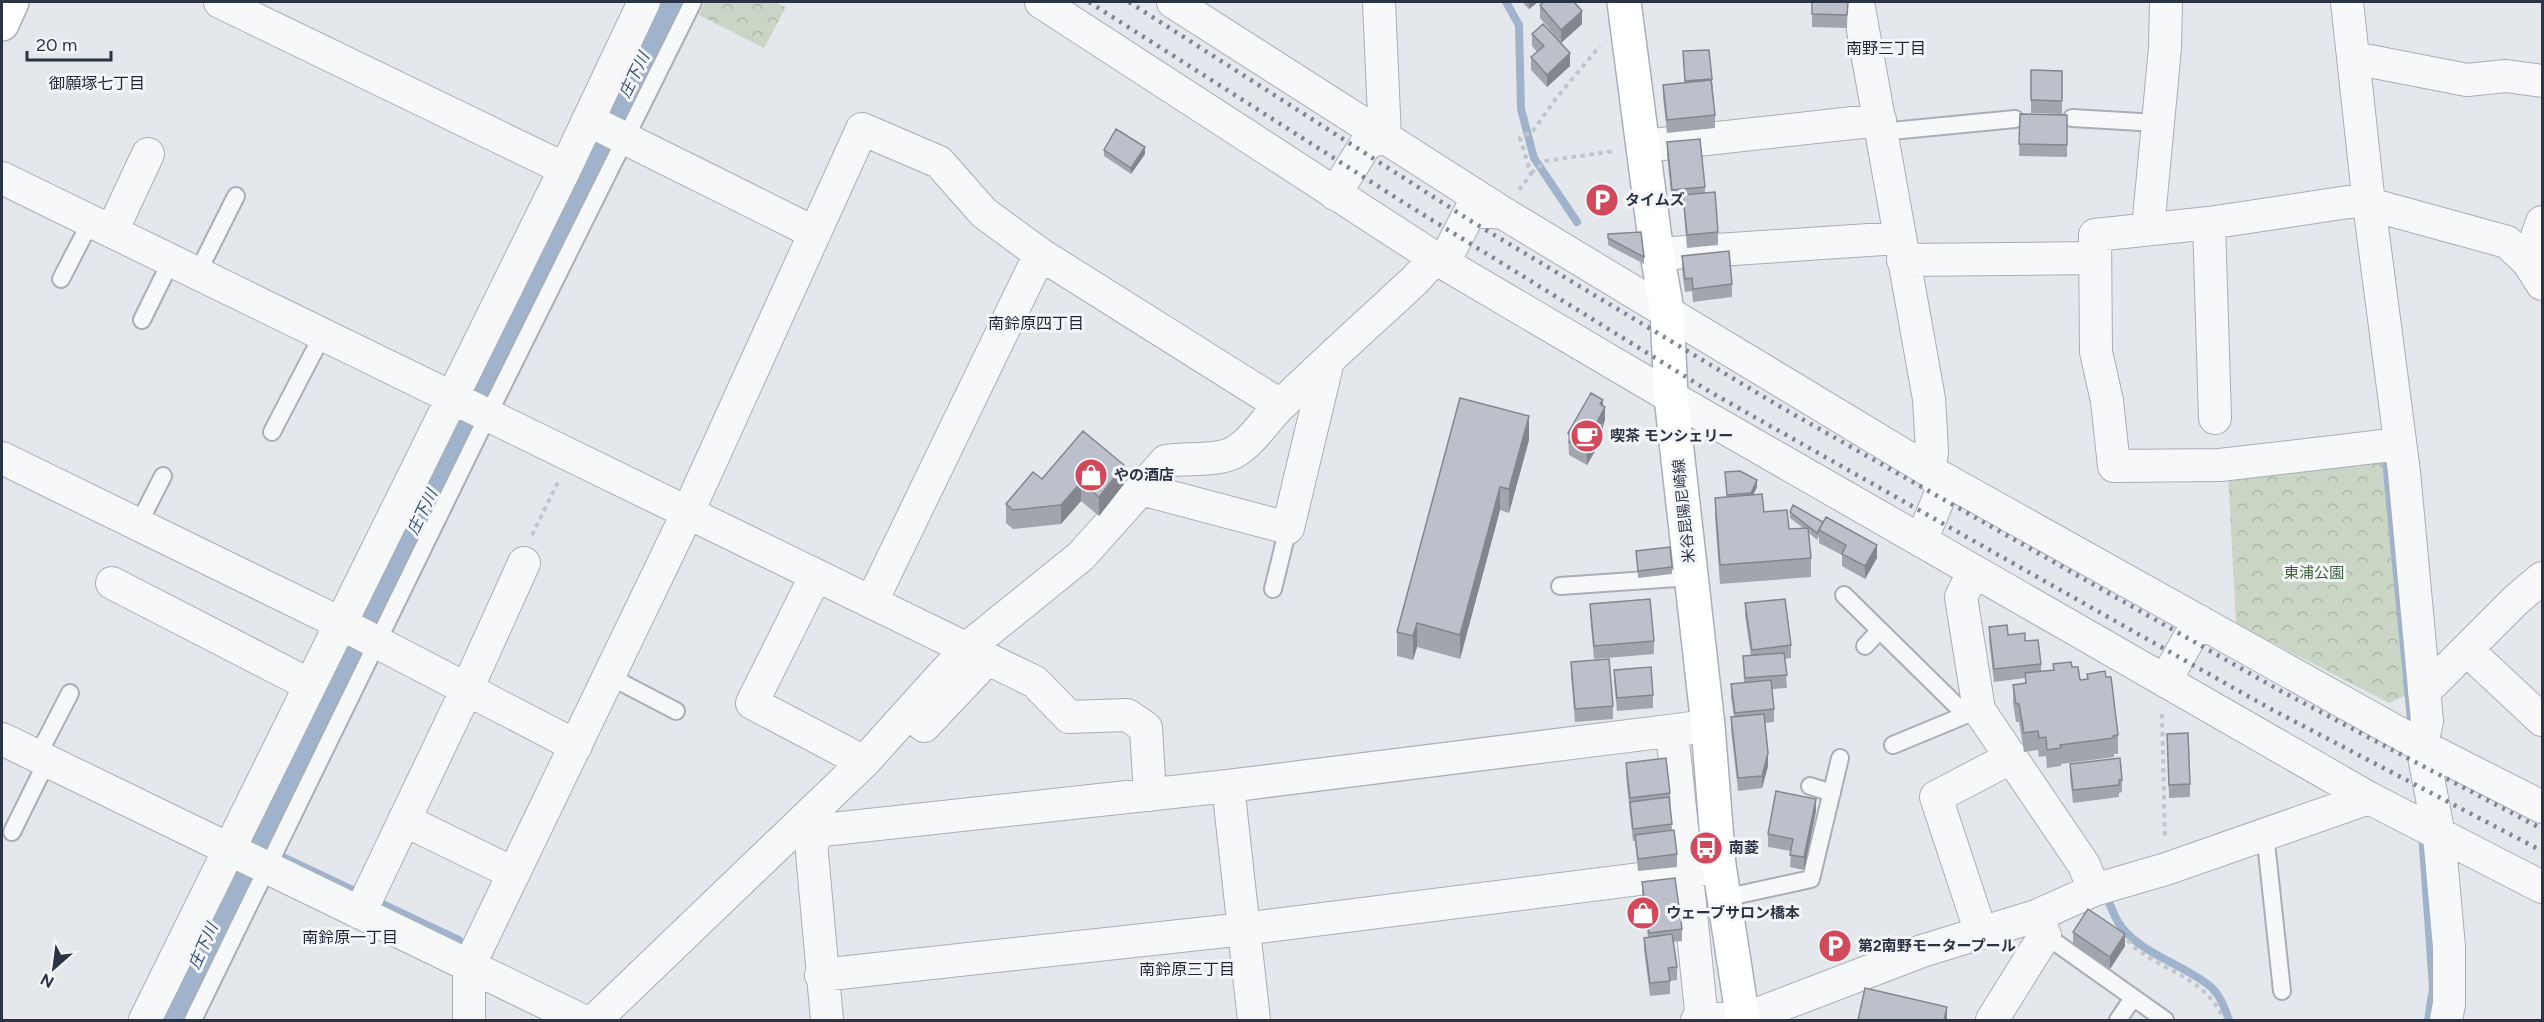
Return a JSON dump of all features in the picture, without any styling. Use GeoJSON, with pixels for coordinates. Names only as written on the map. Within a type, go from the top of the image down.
{"type":"FeatureCollection","features":[{"type":"Feature","properties":{"kind":"main road"},"geometry":{"type":"LineString","coordinates":[[2,24],[12,2]]}},
{"type":"Feature","properties":{"kind":"main road","name":"米谷昆陽尼崎線"},"geometry":{"type":"LineString","coordinates":[[1625,11],[1657,254],[1667,310],[1671,397],[1708,726],[1719,865],[1743,1019]]}},
{"type":"Feature","properties":{"kind":"street"},"geometry":{"type":"LineString","coordinates":[[220,2],[565,169]]}},
{"type":"Feature","properties":{"kind":"street"},"geometry":{"type":"LineString","coordinates":[[145,1020],[250,860],[310,685],[360,634],[471,407],[565,169],[607,131],[644,2]]}},
{"type":"Feature","properties":{"kind":"street"},"geometry":{"type":"LineString","coordinates":[[1041,2],[1435,258],[1974,571],[2164,695],[2542,887]]}},
{"type":"Feature","properties":{"kind":"street"},"geometry":{"type":"LineString","coordinates":[[1173,2],[1503,213],[1930,471],[2422,746],[2542,807]]}},
{"type":"Feature","properties":{"kind":"street"},"geometry":{"type":"LineString","coordinates":[[1379,2],[1385,138]]}},
{"type":"Feature","properties":{"kind":"street"},"geometry":{"type":"LineString","coordinates":[[1858,2],[1929,399],[1932,451],[1930,471],[1943,488],[1921,540]]}},
{"type":"Feature","properties":{"kind":"street"},"geometry":{"type":"LineString","coordinates":[[2148,229],[2165,48],[2166,2]]}},
{"type":"Feature","properties":{"kind":"street"},"geometry":{"type":"LineString","coordinates":[[2347,2],[2369,202],[2400,444],[2427,722],[2422,746],[2439,835],[2450,947],[2449,1004],[2446,1020]]}},
{"type":"Feature","properties":{"kind":"street"},"geometry":{"type":"LineString","coordinates":[[2354,58],[2467,80],[2506,76],[2542,81]]}},
{"type":"Feature","properties":{"kind":"street"},"geometry":{"type":"LineString","coordinates":[[1644,146],[1880,126]]}},
{"type":"Feature","properties":{"kind":"street"},"geometry":{"type":"LineString","coordinates":[[469,1020],[469,966],[688,512],[862,129],[939,162],[984,213],[1040,254],[1280,405]]}},
{"type":"Feature","properties":{"kind":"street"},"geometry":{"type":"LineString","coordinates":[[607,131],[815,233]]}},
{"type":"Feature","properties":{"kind":"street"},"geometry":{"type":"LineString","coordinates":[[1335,194],[1367,142],[1385,138]]}},
{"type":"Feature","properties":{"kind":"street"},"geometry":{"type":"LineString","coordinates":[[101,226],[148,154]]}},
{"type":"Feature","properties":{"kind":"street"},"geometry":{"type":"LineString","coordinates":[[2,178],[1035,682],[1069,717],[1127,715],[1146,728],[1150,795]]}},
{"type":"Feature","properties":{"kind":"street"},"geometry":{"type":"LineString","coordinates":[[2400,444],[2220,465],[2114,466],[2107,401],[2096,352],[2095,235],[2369,202],[2507,242],[2535,273]]}},
{"type":"Feature","properties":{"kind":"street"},"geometry":{"type":"LineString","coordinates":[[595,1020],[864,762],[973,652],[1081,556],[1166,461],[1185,458],[1202,459],[1238,451],[1280,405],[1435,258],[1449,252],[1471,210],[1503,213]]}},
{"type":"Feature","properties":{"kind":"street"},"geometry":{"type":"LineString","coordinates":[[2535,273],[2542,222]]}},
{"type":"Feature","properties":{"kind":"street"},"geometry":{"type":"LineString","coordinates":[[2209,223],[2215,418]]}},
{"type":"Feature","properties":{"kind":"street"},"geometry":{"type":"LineString","coordinates":[[1657,254],[1901,249],[2095,258]]}},
{"type":"Feature","properties":{"kind":"street"},"geometry":{"type":"LineString","coordinates":[[872,601],[1040,254]]}},
{"type":"Feature","properties":{"kind":"street"},"geometry":{"type":"LineString","coordinates":[[1142,489],[1288,528],[1328,361]]}},
{"type":"Feature","properties":{"kind":"street"},"geometry":{"type":"LineString","coordinates":[[2,458],[360,634],[576,746]]}},
{"type":"Feature","properties":{"kind":"street"},"geometry":{"type":"LineString","coordinates":[[360,913],[467,689],[524,563]]}},
{"type":"Feature","properties":{"kind":"street"},"geometry":{"type":"LineString","coordinates":[[1974,571],[1961,597],[1972,713],[2012,757],[2084,865],[2094,890]]}},
{"type":"Feature","properties":{"kind":"street"},"geometry":{"type":"LineString","coordinates":[[816,575],[752,703],[864,762]]}},
{"type":"Feature","properties":{"kind":"street"},"geometry":{"type":"LineString","coordinates":[[2424,692],[2516,600],[2542,578]]}},
{"type":"Feature","properties":{"kind":"street"},"geometry":{"type":"LineString","coordinates":[[112,583],[310,685]]}},
{"type":"Feature","properties":{"kind":"street"},"geometry":{"type":"LineString","coordinates":[[2164,695],[2199,621]]}},
{"type":"Feature","properties":{"kind":"street"},"geometry":{"type":"LineString","coordinates":[[2467,650],[2542,720]]}},
{"type":"Feature","properties":{"kind":"street"},"geometry":{"type":"LineString","coordinates":[[844,828],[842,813],[977,670],[973,652]]}},
{"type":"Feature","properties":{"kind":"street"},"geometry":{"type":"LineString","coordinates":[[827,1020],[821,975],[811,842],[823,830],[1228,786],[1708,726]]}},
{"type":"Feature","properties":{"kind":"street"},"geometry":{"type":"LineString","coordinates":[[1672,732],[1702,1020]]}},
{"type":"Feature","properties":{"kind":"street"},"geometry":{"type":"LineString","coordinates":[[2,740],[581,1020]]}},
{"type":"Feature","properties":{"kind":"street"},"geometry":{"type":"LineString","coordinates":[[1981,933],[1936,796],[2012,757]]}},
{"type":"Feature","properties":{"kind":"street"},"geometry":{"type":"LineString","coordinates":[[1228,786],[1254,1020]]}},
{"type":"Feature","properties":{"kind":"street"},"geometry":{"type":"LineString","coordinates":[[1697,1020],[1743,1019],[1922,951],[1981,933],[2041,925],[2094,890],[2166,869],[2370,798]]}},
{"type":"Feature","properties":{"kind":"street"},"geometry":{"type":"LineString","coordinates":[[404,820],[513,873]]}},
{"type":"Feature","properties":{"kind":"street"},"geometry":{"type":"LineString","coordinates":[[821,975],[1244,929],[1687,873],[1719,865]]}},
{"type":"Feature","properties":{"kind":"street"},"geometry":{"type":"LineString","coordinates":[[1992,1020],[2041,925]]}},
{"type":"Feature","properties":{"kind":"lane"},"geometry":{"type":"LineString","coordinates":[[193,1020],[250,860],[471,407],[607,131],[693,2]]}},
{"type":"Feature","properties":{"kind":"lane"},"geometry":{"type":"LineString","coordinates":[[2072,118],[2158,123]]}},
{"type":"Feature","properties":{"kind":"lane"},"geometry":{"type":"LineString","coordinates":[[1880,126],[2015,119]]}},
{"type":"Feature","properties":{"kind":"lane"},"geometry":{"type":"LineString","coordinates":[[142,320],[185,266],[236,195]]}},
{"type":"Feature","properties":{"kind":"lane"},"geometry":{"type":"LineString","coordinates":[[61,279],[101,226]]}},
{"type":"Feature","properties":{"kind":"lane"},"geometry":{"type":"LineString","coordinates":[[272,432],[323,334]]}},
{"type":"Feature","properties":{"kind":"lane"},"geometry":{"type":"LineString","coordinates":[[138,525],[163,476]]}},
{"type":"Feature","properties":{"kind":"lane"},"geometry":{"type":"LineString","coordinates":[[1273,590],[1288,528]]}},
{"type":"Feature","properties":{"kind":"lane"},"geometry":{"type":"LineString","coordinates":[[1560,586],[1691,577]]}},
{"type":"Feature","properties":{"kind":"lane"},"geometry":{"type":"LineString","coordinates":[[1844,595],[1972,713],[1893,745]]}},
{"type":"Feature","properties":{"kind":"lane"},"geometry":{"type":"LineString","coordinates":[[1865,645],[1880,630]]}},
{"type":"Feature","properties":{"kind":"lane"},"geometry":{"type":"LineString","coordinates":[[609,676],[676,711]]}},
{"type":"Feature","properties":{"kind":"lane"},"geometry":{"type":"LineString","coordinates":[[12,832],[70,693]]}},
{"type":"Feature","properties":{"kind":"lane"},"geometry":{"type":"LineString","coordinates":[[1724,898],[1811,879],[1840,758]]}},
{"type":"Feature","properties":{"kind":"lane"},"geometry":{"type":"LineString","coordinates":[[1810,786],[1832,793]]}},
{"type":"Feature","properties":{"kind":"lane"},"geometry":{"type":"LineString","coordinates":[[2265,833],[2282,991]]}},
{"type":"Feature","properties":{"kind":"lane"},"geometry":{"type":"LineString","coordinates":[[2041,925],[2133,998],[2165,1020]]}},
{"type":"Feature","properties":{"kind":"lane"},"geometry":{"type":"LineString","coordinates":[[2118,1020],[2133,998]]}},
{"type":"Feature","properties":{"kind":"path"},"geometry":{"type":"LineString","coordinates":[[1531,174],[1520,138],[1533,132],[1625,11]]}},
{"type":"Feature","properties":{"kind":"path"},"geometry":{"type":"LineString","coordinates":[[1503,213],[1531,174],[1546,161],[1644,146]]}},
{"type":"Feature","properties":{"kind":"path"},"geometry":{"type":"LineString","coordinates":[[524,563],[526,545],[571,455]]}},
{"type":"Feature","properties":{"kind":"path"},"geometry":{"type":"LineString","coordinates":[[2164,695],[2166,869]]}},
{"type":"Feature","properties":{"kind":"path"},"geometry":{"type":"LineString","coordinates":[[2094,890],[2114,926],[2138,950],[2194,983],[2217,1004],[2224,1020]]}},
{"type":"Feature","properties":{"kind":"green space"},"geometry":{"type":"Polygon","coordinates":[[[705,2],[775,2],[786,7],[764,48],[699,15],[705,2]]]}},
{"type":"Feature","properties":{"kind":"green space","name":"東浦公園"},"geometry":{"type":"Polygon","coordinates":[[[2382,459],[2406,695],[2389,703],[2236,624],[2228,473],[2382,459]]]}},
{"type":"Feature","properties":{"kind":"building"},"geometry":{"type":"Polygon","coordinates":[[[1544,2],[1574,2],[1582,11],[1561,30],[1540,5],[1544,2]]]}},
{"type":"Feature","properties":{"kind":"building"},"geometry":{"type":"Polygon","coordinates":[[[1812,2],[1848,2],[1847,15],[1812,14],[1812,2]]]}},
{"type":"Feature","properties":{"kind":"building"},"geometry":{"type":"Polygon","coordinates":[[[1543,24],[1570,53],[1547,75],[1531,57],[1544,46],[1532,34],[1543,24]]]}},
{"type":"Feature","properties":{"kind":"building"},"geometry":{"type":"Polygon","coordinates":[[[1709,50],[1712,79],[1685,81],[1683,51],[1709,50]]]}},
{"type":"Feature","properties":{"kind":"building"},"geometry":{"type":"Polygon","coordinates":[[[2031,70],[2062,71],[2062,101],[2031,100],[2031,70]]]}},
{"type":"Feature","properties":{"kind":"building"},"geometry":{"type":"Polygon","coordinates":[[[1711,80],[1715,115],[1667,120],[1663,85],[1711,80]]]}},
{"type":"Feature","properties":{"kind":"building"},"geometry":{"type":"Polygon","coordinates":[[[2020,114],[2067,115],[2067,145],[2019,144],[2020,114]]]}},
{"type":"Feature","properties":{"kind":"building"},"geometry":{"type":"Polygon","coordinates":[[[1116,129],[1145,147],[1131,168],[1104,150],[1116,129]]]}},
{"type":"Feature","properties":{"kind":"building"},"geometry":{"type":"Polygon","coordinates":[[[1700,139],[1705,187],[1672,190],[1667,142],[1700,139]]]}},
{"type":"Feature","properties":{"kind":"building"},"geometry":{"type":"Polygon","coordinates":[[[1715,192],[1718,232],[1687,235],[1683,195],[1715,192]]]}},
{"type":"Feature","properties":{"kind":"building"},"geometry":{"type":"Polygon","coordinates":[[[1641,232],[1644,257],[1608,238],[1608,234],[1641,232]]]}},
{"type":"Feature","properties":{"kind":"building"},"geometry":{"type":"Polygon","coordinates":[[[1729,251],[1732,284],[1693,289],[1692,278],[1685,279],[1682,256],[1729,251]]]}},
{"type":"Feature","properties":{"kind":"building","name":"喫茶 モンシェリー"},"geometry":{"type":"Polygon","coordinates":[[[1591,393],[1603,400],[1600,404],[1605,407],[1597,422],[1603,424],[1587,452],[1569,442],[1572,436],[1568,433],[1591,393]]]}},
{"type":"Feature","properties":{"kind":"building"},"geometry":{"type":"Polygon","coordinates":[[[1460,398],[1529,416],[1509,489],[1500,487],[1460,635],[1417,623],[1413,636],[1397,632],[1460,398]]]}},
{"type":"Feature","properties":{"kind":"building"},"geometry":{"type":"Polygon","coordinates":[[[1083,431],[1124,465],[1099,497],[1081,482],[1061,505],[1013,510],[1006,504],[1033,472],[1042,479],[1083,431]]]}},
{"type":"Feature","properties":{"kind":"building"},"geometry":{"type":"Polygon","coordinates":[[[1740,471],[1757,480],[1751,493],[1727,495],[1725,472],[1740,471]]]}},
{"type":"Feature","properties":{"kind":"building"},"geometry":{"type":"Polygon","coordinates":[[[1762,494],[1764,512],[1787,510],[1789,529],[1808,528],[1811,558],[1720,565],[1715,498],[1762,494]]]}},
{"type":"Feature","properties":{"kind":"building"},"geometry":{"type":"Polygon","coordinates":[[[1793,505],[1823,522],[1817,533],[1790,512],[1793,505]]]}},
{"type":"Feature","properties":{"kind":"building"},"geometry":{"type":"Polygon","coordinates":[[[1826,517],[1877,545],[1865,566],[1842,554],[1846,545],[1819,530],[1826,517]]]}},
{"type":"Feature","properties":{"kind":"building"},"geometry":{"type":"Polygon","coordinates":[[[1670,547],[1672,567],[1638,571],[1636,551],[1670,547]]]}},
{"type":"Feature","properties":{"kind":"building"},"geometry":{"type":"Polygon","coordinates":[[[1650,599],[1654,641],[1594,646],[1590,604],[1650,599]]]}},
{"type":"Feature","properties":{"kind":"building"},"geometry":{"type":"Polygon","coordinates":[[[1785,599],[1791,645],[1752,650],[1745,603],[1785,599]]]}},
{"type":"Feature","properties":{"kind":"building"},"geometry":{"type":"Polygon","coordinates":[[[2007,625],[2008,635],[2025,633],[2025,641],[2038,640],[2041,664],[1994,669],[1989,627],[2007,625]]]}},
{"type":"Feature","properties":{"kind":"building"},"geometry":{"type":"Polygon","coordinates":[[[1784,653],[1787,675],[1745,678],[1743,656],[1784,653]]]}},
{"type":"Feature","properties":{"kind":"building"},"geometry":{"type":"Polygon","coordinates":[[[1609,659],[1613,706],[1575,709],[1571,662],[1609,659]]]}},
{"type":"Feature","properties":{"kind":"building"},"geometry":{"type":"Polygon","coordinates":[[[2071,662],[2072,667],[2078,667],[2080,680],[2088,679],[2087,674],[2105,671],[2106,677],[2111,677],[2118,735],[2113,736],[2114,738],[2060,745],[2061,748],[2047,750],[2046,737],[2039,738],[2038,731],[2024,733],[2013,685],[2026,683],[2025,673],[2054,670],[2053,664],[2071,662]]]}},
{"type":"Feature","properties":{"kind":"building"},"geometry":{"type":"Polygon","coordinates":[[[1651,667],[1653,695],[1617,698],[1614,670],[1651,667]]]}},
{"type":"Feature","properties":{"kind":"building"},"geometry":{"type":"Polygon","coordinates":[[[1771,680],[1774,709],[1735,713],[1731,684],[1771,680]]]}},
{"type":"Feature","properties":{"kind":"building"},"geometry":{"type":"Polygon","coordinates":[[[1764,714],[1768,753],[1762,776],[1738,778],[1731,717],[1764,714]]]}},
{"type":"Feature","properties":{"kind":"building"},"geometry":{"type":"Polygon","coordinates":[[[2188,733],[2190,784],[2169,785],[2167,734],[2188,733]]]}},
{"type":"Feature","properties":{"kind":"building"},"geometry":{"type":"Polygon","coordinates":[[[1666,758],[1670,793],[1630,798],[1626,763],[1666,758]]]}},
{"type":"Feature","properties":{"kind":"building"},"geometry":{"type":"Polygon","coordinates":[[[2120,758],[2122,780],[2119,780],[2119,785],[2073,790],[2070,764],[2120,758]]]}},
{"type":"Feature","properties":{"kind":"building"},"geometry":{"type":"Polygon","coordinates":[[[1776,791],[1816,799],[1804,857],[1790,855],[1793,839],[1768,834],[1776,791]]]}},
{"type":"Feature","properties":{"kind":"building"},"geometry":{"type":"Polygon","coordinates":[[[1669,797],[1672,824],[1633,829],[1630,802],[1669,797]]]}},
{"type":"Feature","properties":{"kind":"building"},"geometry":{"type":"Polygon","coordinates":[[[1674,830],[1677,854],[1638,859],[1635,835],[1674,830]]]}},
{"type":"Feature","properties":{"kind":"building"},"geometry":{"type":"Polygon","coordinates":[[[1675,878],[1682,929],[1649,933],[1642,882],[1675,878]]]}},
{"type":"Feature","properties":{"kind":"building"},"geometry":{"type":"Polygon","coordinates":[[[2088,909],[2125,934],[2110,957],[2073,932],[2088,909]]]}},
{"type":"Feature","properties":{"kind":"building"},"geometry":{"type":"Polygon","coordinates":[[[1672,934],[1677,967],[1668,968],[1670,981],[1650,983],[1644,938],[1672,934]]]}},
{"type":"Feature","properties":{"kind":"building"},"geometry":{"type":"Polygon","coordinates":[[[1865,988],[1947,1007],[1944,1020],[1858,1020],[1865,988]]]}},
{"type":"Feature","properties":{"kind":"waterway","name":"庄下川"},"geometry":{"type":"LineString","coordinates":[[171,1020],[206,936],[386,588],[669,2]]}},
{"type":"Feature","properties":{"kind":"waterway"},"geometry":{"type":"LineString","coordinates":[[1506,2],[1519,25],[1521,109],[1534,158],[1577,222]]}},
{"type":"Feature","properties":{"kind":"waterway"},"geometry":{"type":"LineString","coordinates":[[2385,451],[2412,730]]}},
{"type":"Feature","properties":{"kind":"waterway"},"geometry":{"type":"LineString","coordinates":[[2422,833],[2433,988],[2428,1020]]}},
{"type":"Feature","properties":{"kind":"waterway"},"geometry":{"type":"LineString","coordinates":[[255,841],[269,849]]}},
{"type":"Feature","properties":{"kind":"waterway"},"geometry":{"type":"LineString","coordinates":[[283,857],[459,940],[467,955]]}},
{"type":"Feature","properties":{"kind":"waterway"},"geometry":{"type":"LineString","coordinates":[[2108,900],[2118,922],[2138,943],[2201,979],[2212,988],[2220,999],[2229,1020]]}},
{"type":"Feature","properties":{"kind":"railway"},"geometry":{"type":"LineString","coordinates":[[1089,2],[1398,199],[1712,393],[2269,708],[2542,851]]}},
{"type":"Feature","properties":{"kind":"railway"},"geometry":{"type":"LineString","coordinates":[[1129,2],[1471,221],[1779,406],[2279,690],[2542,829]]}},
{"type":"Feature","properties":{"kind":"place","name":"タイムズ"},"geometry":{"type":"Point","coordinates":[1602,200]}},
{"type":"Feature","properties":{"kind":"place","name":"喫茶 モンシェリー"},"geometry":{"type":"Point","coordinates":[1587,436]}},
{"type":"Feature","properties":{"kind":"place","name":"やの酒店"},"geometry":{"type":"Point","coordinates":[1091,475]}},
{"type":"Feature","properties":{"kind":"place","name":"南菱"},"geometry":{"type":"Point","coordinates":[1706,848]}},
{"type":"Feature","properties":{"kind":"place","name":"ウェーブサロン橋本"},"geometry":{"type":"Point","coordinates":[1643,913]}},
{"type":"Feature","properties":{"kind":"place","name":"第2南野モータープール"},"geometry":{"type":"Point","coordinates":[1835,946]}},
{"type":"Feature","properties":{"kind":"district","name":"南野三丁目"},"geometry":{"type":"Point","coordinates":[1886,48]}},
{"type":"Feature","properties":{"kind":"district","name":"御願塚七丁目"},"geometry":{"type":"Point","coordinates":[97,83]}},
{"type":"Feature","properties":{"kind":"district","name":"南鈴原四丁目"},"geometry":{"type":"Point","coordinates":[1036,323]}},
{"type":"Feature","properties":{"kind":"district","name":"南鈴原一丁目"},"geometry":{"type":"Point","coordinates":[350,937]}},
{"type":"Feature","properties":{"kind":"district","name":"南鈴原三丁目"},"geometry":{"type":"Point","coordinates":[1187,969]}}]}
